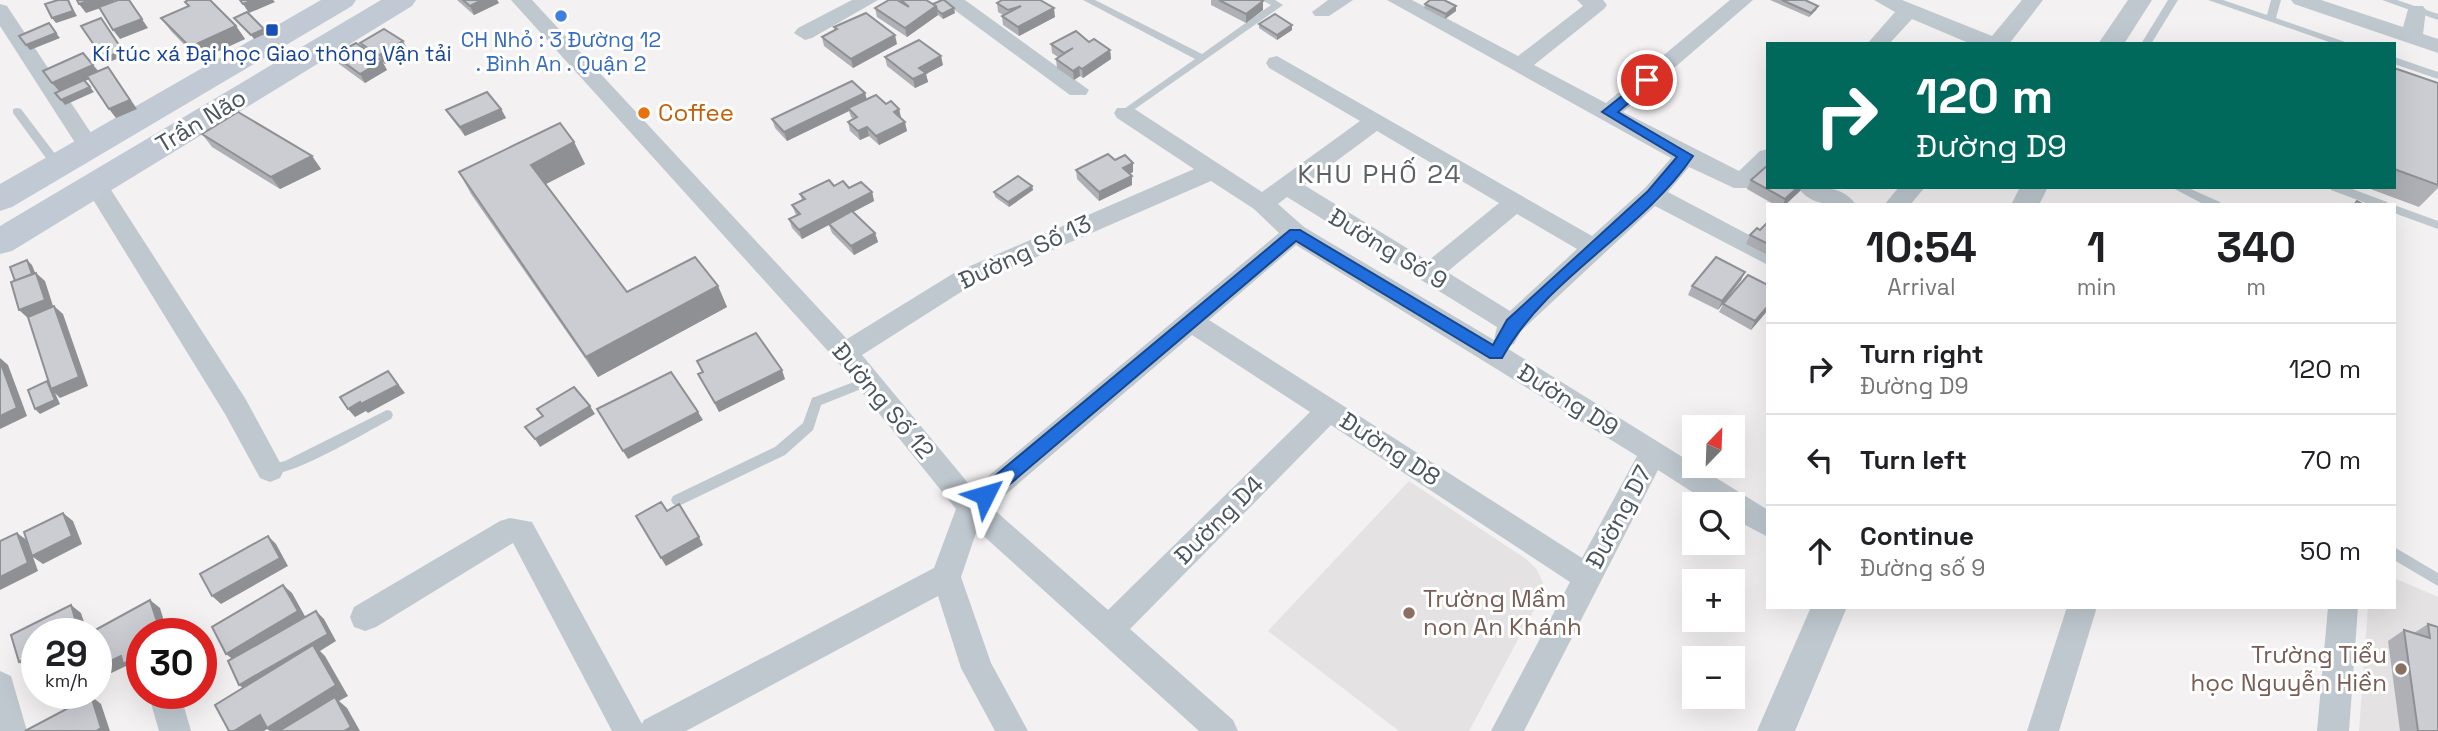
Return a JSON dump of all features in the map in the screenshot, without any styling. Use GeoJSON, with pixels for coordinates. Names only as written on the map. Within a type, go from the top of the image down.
{"type":"FeatureCollection","features":[{"type":"Feature","properties":{"kind":"main road","name":"Trần Não"},"geometry":{"type":"LineString","coordinates":[[0,198],[342,0]]}},
{"type":"Feature","properties":{"kind":"main road","name":"Trần Não"},"geometry":{"type":"LineString","coordinates":[[0,242],[402,0]]}},
{"type":"Feature","properties":{"kind":"main road"},"geometry":{"type":"LineString","coordinates":[[0,198],[32,223]]}},
{"type":"Feature","properties":{"kind":"street","name":"Đường Số 12"},"geometry":{"type":"LineString","coordinates":[[521,0],[845,354],[971,506]]}},
{"type":"Feature","properties":{"kind":"street"},"geometry":{"type":"LineString","coordinates":[[806,33],[868,0]]}},
{"type":"Feature","properties":{"kind":"street"},"geometry":{"type":"LineString","coordinates":[[951,0],[1078,90]]}},
{"type":"Feature","properties":{"kind":"street"},"geometry":{"type":"LineString","coordinates":[[1322,12],[1343,0]]}},
{"type":"Feature","properties":{"kind":"street"},"geometry":{"type":"LineString","coordinates":[[1397,0],[1609,112],[1686,156],[1742,182],[1766,161]]}},
{"type":"Feature","properties":{"kind":"street"},"geometry":{"type":"LineString","coordinates":[[1521,65],[1597,5],[1587,0]]}},
{"type":"Feature","properties":{"kind":"street"},"geometry":{"type":"LineString","coordinates":[[1609,112],[1743,0]]}},
{"type":"Feature","properties":{"kind":"street"},"geometry":{"type":"LineString","coordinates":[[1884,0],[1983,42]]}},
{"type":"Feature","properties":{"kind":"street"},"geometry":{"type":"LineString","coordinates":[[1999,42],[2033,0]]}},
{"type":"Feature","properties":{"kind":"street"},"geometry":{"type":"LineString","coordinates":[[2112,42],[2140,0]]}},
{"type":"Feature","properties":{"kind":"street"},"geometry":{"type":"LineString","coordinates":[[2301,0],[2398,37],[2438,46]]}},
{"type":"Feature","properties":{"kind":"street"},"geometry":{"type":"LineString","coordinates":[[2398,37],[2416,10]]}},
{"type":"Feature","properties":{"kind":"street"},"geometry":{"type":"LineString","coordinates":[[1879,42],[1908,11]]}},
{"type":"Feature","properties":{"kind":"street"},"geometry":{"type":"LineString","coordinates":[[4,24],[89,147]]}},
{"type":"Feature","properties":{"kind":"street"},"geometry":{"type":"LineString","coordinates":[[1277,63],[1594,248]]}},
{"type":"Feature","properties":{"kind":"street"},"geometry":{"type":"LineString","coordinates":[[1125,113],[1262,203],[1374,122]]}},
{"type":"Feature","properties":{"kind":"street"},"geometry":{"type":"LineString","coordinates":[[1496,354],[1512,324],[1653,194],[1686,156]]}},
{"type":"Feature","properties":{"kind":"street","name":"Đường Số 13"},"geometry":{"type":"LineString","coordinates":[[845,354],[960,280],[1057,233],[1127,208],[1214,170]]}},
{"type":"Feature","properties":{"kind":"street"},"geometry":{"type":"LineString","coordinates":[[96,185],[235,406],[270,470]]}},
{"type":"Feature","properties":{"kind":"street","name":"Đường Số 9"},"geometry":{"type":"LineString","coordinates":[[1287,186],[1512,324]]}},
{"type":"Feature","properties":{"kind":"street"},"geometry":{"type":"LineString","coordinates":[[1814,189],[1840,203]]}},
{"type":"Feature","properties":{"kind":"street"},"geometry":{"type":"LineString","coordinates":[[1898,203],[1911,189]]}},
{"type":"Feature","properties":{"kind":"street"},"geometry":{"type":"LineString","coordinates":[[1653,194],[1766,255]]}},
{"type":"Feature","properties":{"kind":"street","name":"Đường D9"},"geometry":{"type":"LineString","coordinates":[[1262,203],[1295,233],[1496,354],[1766,525]]}},
{"type":"Feature","properties":{"kind":"street"},"geometry":{"type":"LineString","coordinates":[[1429,274],[1514,203]]}},
{"type":"Feature","properties":{"kind":"street"},"geometry":{"type":"LineString","coordinates":[[1012,731],[977,668],[946,577],[971,506],[1295,233]]}},
{"type":"Feature","properties":{"kind":"street","name":"Đường D8"},"geometry":{"type":"LineString","coordinates":[[1192,322],[1587,577]]}},
{"type":"Feature","properties":{"kind":"street","name":"Đường D4"},"geometry":{"type":"LineString","coordinates":[[1109,630],[1329,410]]}},
{"type":"Feature","properties":{"kind":"street","name":"Đường D7"},"geometry":{"type":"LineString","coordinates":[[1507,731],[1653,452]]}},
{"type":"Feature","properties":{"kind":"street"},"geometry":{"type":"LineString","coordinates":[[971,506],[1222,731]]}},
{"type":"Feature","properties":{"kind":"street"},"geometry":{"type":"LineString","coordinates":[[365,617],[510,530],[522,531],[629,731]]}},
{"type":"Feature","properties":{"kind":"street"},"geometry":{"type":"LineString","coordinates":[[656,731],[946,577]]}},
{"type":"Feature","properties":{"kind":"street"},"geometry":{"type":"LineString","coordinates":[[1776,731],[1828,609]]}},
{"type":"Feature","properties":{"kind":"street"},"geometry":{"type":"LineString","coordinates":[[2043,731],[2081,609]]}},
{"type":"Feature","properties":{"kind":"street"},"geometry":{"type":"LineString","coordinates":[[2333,731],[2343,609]]}},
{"type":"Feature","properties":{"kind":"street"},"geometry":{"type":"LineString","coordinates":[[0,687],[11,731]]}},
{"type":"Feature","properties":{"kind":"street"},"geometry":{"type":"LineString","coordinates":[[168,709],[176,731]]}},
{"type":"Feature","properties":{"kind":"lane"},"geometry":{"type":"LineString","coordinates":[[1088,0],[1202,58]]}},
{"type":"Feature","properties":{"kind":"lane"},"geometry":{"type":"LineString","coordinates":[[1125,113],[1278,5],[1267,0]]}},
{"type":"Feature","properties":{"kind":"lane"},"geometry":{"type":"LineString","coordinates":[[2147,42],[2173,0]]}},
{"type":"Feature","properties":{"kind":"lane"},"geometry":{"type":"LineString","coordinates":[[2213,0],[2340,42]]}},
{"type":"Feature","properties":{"kind":"lane"},"geometry":{"type":"LineString","coordinates":[[2271,19],[2276,0]]}},
{"type":"Feature","properties":{"kind":"lane"},"geometry":{"type":"LineString","coordinates":[[2387,0],[2438,17]]}},
{"type":"Feature","properties":{"kind":"lane"},"geometry":{"type":"LineString","coordinates":[[2396,61],[2438,76]]}},
{"type":"Feature","properties":{"kind":"lane"},"geometry":{"type":"LineString","coordinates":[[18,111],[58,166]]}},
{"type":"Feature","properties":{"kind":"lane"},"geometry":{"type":"LineString","coordinates":[[2180,189],[2212,203]]}},
{"type":"Feature","properties":{"kind":"lane"},"geometry":{"type":"LineString","coordinates":[[2340,189],[2378,203]]}},
{"type":"Feature","properties":{"kind":"lane"},"geometry":{"type":"LineString","coordinates":[[2396,210],[2438,225]]}},
{"type":"Feature","properties":{"kind":"lane"},"geometry":{"type":"LineString","coordinates":[[678,500],[780,451],[810,426],[816,402],[867,383]]}},
{"type":"Feature","properties":{"kind":"lane"},"geometry":{"type":"LineString","coordinates":[[270,470],[288,466],[387,415]]}},
{"type":"Feature","properties":{"kind":"lane"},"geometry":{"type":"LineString","coordinates":[[2396,554],[2438,580]]}},
{"type":"Feature","properties":{"kind":"shaded area","name":"Trường Mầm non An Khánh"},"geometry":{"type":"Polygon","coordinates":[[[1409,481],[1526,559],[1537,570],[1543,583],[1542,595],[1469,731],[1399,731],[1268,631],[1409,481]]]}},
{"type":"Feature","properties":{"kind":"shaded area","name":"Trường Tiểu học Nguyễn Hiền"},"geometry":{"type":"Polygon","coordinates":[[[2396,579],[2438,597],[2438,731],[2359,731],[2368,609],[2396,609],[2396,579]]]}},
{"type":"Feature","properties":{"kind":"building"},"geometry":{"type":"Polygon","coordinates":[[[68,0],[73,11],[52,18],[45,4],[68,0]]]}},
{"type":"Feature","properties":{"kind":"building"},"geometry":{"type":"Polygon","coordinates":[[[118,0],[129,0],[142,19],[113,30],[99,7],[118,0]]]}},
{"type":"Feature","properties":{"kind":"building"},"geometry":{"type":"Polygon","coordinates":[[[210,0],[236,26],[190,47],[161,18],[189,6],[185,2],[210,0]]]}},
{"type":"Feature","properties":{"kind":"building"},"geometry":{"type":"Polygon","coordinates":[[[463,0],[482,0],[470,6],[463,0]]]}},
{"type":"Feature","properties":{"kind":"building"},"geometry":{"type":"Polygon","coordinates":[[[889,0],[897,0],[909,7],[901,0],[926,0],[936,6],[905,28],[875,8],[889,0]]]}},
{"type":"Feature","properties":{"kind":"building"},"geometry":{"type":"Polygon","coordinates":[[[942,0],[954,8],[942,14],[933,4],[942,0]]]}},
{"type":"Feature","properties":{"kind":"building"},"geometry":{"type":"Polygon","coordinates":[[[1002,0],[1040,0],[1054,8],[1018,27],[1002,16],[1021,6],[1008,10],[997,3],[1002,0]]]}},
{"type":"Feature","properties":{"kind":"building"},"geometry":{"type":"Polygon","coordinates":[[[1219,0],[1261,0],[1263,1],[1246,14],[1219,0]]]}},
{"type":"Feature","properties":{"kind":"building"},"geometry":{"type":"Polygon","coordinates":[[[1430,0],[1444,0],[1456,6],[1446,14],[1425,4],[1430,0]]]}},
{"type":"Feature","properties":{"kind":"building"},"geometry":{"type":"Polygon","coordinates":[[[1782,0],[1805,0],[1818,6],[1811,13],[1782,0]]]}},
{"type":"Feature","properties":{"kind":"building"},"geometry":{"type":"Polygon","coordinates":[[[247,12],[264,29],[251,35],[234,18],[247,12]]]}},
{"type":"Feature","properties":{"kind":"building"},"geometry":{"type":"Polygon","coordinates":[[[866,13],[895,35],[851,59],[822,37],[837,29],[834,27],[866,13]]]}},
{"type":"Feature","properties":{"kind":"building"},"geometry":{"type":"Polygon","coordinates":[[[1275,14],[1292,25],[1277,35],[1259,24],[1275,14]]]}},
{"type":"Feature","properties":{"kind":"building"},"geometry":{"type":"Polygon","coordinates":[[[101,18],[123,51],[103,58],[81,26],[101,18]]]}},
{"type":"Feature","properties":{"kind":"building"},"geometry":{"type":"Polygon","coordinates":[[[49,23],[56,33],[26,45],[19,36],[49,23]]]}},
{"type":"Feature","properties":{"kind":"building"},"geometry":{"type":"Polygon","coordinates":[[[384,29],[403,41],[379,55],[360,43],[384,29]]]}},
{"type":"Feature","properties":{"kind":"building"},"geometry":{"type":"Polygon","coordinates":[[[1076,31],[1089,42],[1094,39],[1110,50],[1082,69],[1079,67],[1073,71],[1056,59],[1073,48],[1064,53],[1051,44],[1076,31]]]}},
{"type":"Feature","properties":{"kind":"building"},"geometry":{"type":"Polygon","coordinates":[[[919,40],[941,56],[919,68],[926,73],[913,79],[885,57],[919,40]]]}},
{"type":"Feature","properties":{"kind":"building"},"geometry":{"type":"Polygon","coordinates":[[[356,43],[382,61],[360,74],[334,55],[356,43]]]}},
{"type":"Feature","properties":{"kind":"building"},"geometry":{"type":"Polygon","coordinates":[[[83,53],[93,65],[52,83],[43,71],[83,53]]]}},
{"type":"Feature","properties":{"kind":"building"},"geometry":{"type":"Polygon","coordinates":[[[108,67],[130,100],[109,109],[87,76],[108,67]]]}},
{"type":"Feature","properties":{"kind":"building"},"geometry":{"type":"Polygon","coordinates":[[[2396,69],[2438,83],[2438,185],[2396,170],[2396,69]]]}},
{"type":"Feature","properties":{"kind":"building"},"geometry":{"type":"Polygon","coordinates":[[[84,80],[90,87],[61,100],[55,93],[84,80]]]}},
{"type":"Feature","properties":{"kind":"building"},"geometry":{"type":"Polygon","coordinates":[[[852,81],[865,93],[784,132],[772,119],[852,81]]]}},
{"type":"Feature","properties":{"kind":"building"},"geometry":{"type":"Polygon","coordinates":[[[487,92],[501,109],[460,127],[446,110],[487,92]]]}},
{"type":"Feature","properties":{"kind":"building"},"geometry":{"type":"Polygon","coordinates":[[[876,95],[886,104],[891,101],[899,109],[894,112],[905,122],[876,136],[867,127],[858,131],[848,122],[857,117],[848,108],[876,95]]]}},
{"type":"Feature","properties":{"kind":"building"},"geometry":{"type":"Polygon","coordinates":[[[238,112],[312,156],[271,177],[202,134],[238,112]]]}},
{"type":"Feature","properties":{"kind":"building"},"geometry":{"type":"Polygon","coordinates":[[[560,123],[574,142],[531,165],[627,292],[695,257],[718,286],[586,357],[459,172],[560,123]]]}},
{"type":"Feature","properties":{"kind":"building"},"geometry":{"type":"Polygon","coordinates":[[[1108,154],[1115,160],[1125,155],[1133,163],[1123,168],[1132,176],[1099,192],[1076,170],[1108,154]]]}},
{"type":"Feature","properties":{"kind":"building"},"geometry":{"type":"Polygon","coordinates":[[[1766,167],[1766,188],[1751,180],[1766,167]]]}},
{"type":"Feature","properties":{"kind":"building"},"geometry":{"type":"Polygon","coordinates":[[[1018,176],[1032,186],[1008,202],[994,192],[1018,176]]]}},
{"type":"Feature","properties":{"kind":"building"},"geometry":{"type":"Polygon","coordinates":[[[829,180],[834,186],[843,181],[849,188],[861,182],[872,192],[799,230],[789,219],[800,214],[792,205],[805,199],[800,194],[829,180]]]}},
{"type":"Feature","properties":{"kind":"building"},"geometry":{"type":"Polygon","coordinates":[[[1767,189],[1796,189],[1785,199],[1767,189]]]}},
{"type":"Feature","properties":{"kind":"building"},"geometry":{"type":"Polygon","coordinates":[[[852,211],[875,233],[851,246],[829,224],[852,211]]]}},
{"type":"Feature","properties":{"kind":"building"},"geometry":{"type":"Polygon","coordinates":[[[1766,224],[1766,243],[1750,235],[1757,228],[1760,230],[1766,224]]]}},
{"type":"Feature","properties":{"kind":"building"},"geometry":{"type":"Polygon","coordinates":[[[1716,257],[1745,272],[1722,301],[1692,286],[1716,257]]]}},
{"type":"Feature","properties":{"kind":"building"},"geometry":{"type":"Polygon","coordinates":[[[27,260],[32,274],[15,281],[10,267],[27,260]]]}},
{"type":"Feature","properties":{"kind":"building"},"geometry":{"type":"Polygon","coordinates":[[[36,273],[45,300],[19,310],[11,282],[36,273]]]}},
{"type":"Feature","properties":{"kind":"building"},"geometry":{"type":"Polygon","coordinates":[[[1748,275],[1766,284],[1766,308],[1755,321],[1723,304],[1748,275]]]}},
{"type":"Feature","properties":{"kind":"building"},"geometry":{"type":"Polygon","coordinates":[[[54,306],[79,377],[51,389],[28,317],[54,306]]]}},
{"type":"Feature","properties":{"kind":"building"},"geometry":{"type":"Polygon","coordinates":[[[756,333],[782,370],[715,403],[698,374],[703,372],[697,361],[756,333]]]}},
{"type":"Feature","properties":{"kind":"building"},"geometry":{"type":"Polygon","coordinates":[[[0,361],[17,408],[0,416],[0,361]]]}},
{"type":"Feature","properties":{"kind":"building"},"geometry":{"type":"Polygon","coordinates":[[[388,371],[398,385],[348,409],[340,397],[388,371]]]}},
{"type":"Feature","properties":{"kind":"building"},"geometry":{"type":"Polygon","coordinates":[[[671,372],[698,412],[623,451],[597,409],[671,372]]]}},
{"type":"Feature","properties":{"kind":"building"},"geometry":{"type":"Polygon","coordinates":[[[47,381],[55,400],[35,409],[28,390],[47,381]]]}},
{"type":"Feature","properties":{"kind":"building"},"geometry":{"type":"Polygon","coordinates":[[[574,387],[590,406],[535,439],[525,427],[543,416],[537,409],[574,387]]]}},
{"type":"Feature","properties":{"kind":"building"},"geometry":{"type":"Polygon","coordinates":[[[661,502],[667,511],[679,504],[699,537],[661,558],[636,516],[661,502]]]}},
{"type":"Feature","properties":{"kind":"building"},"geometry":{"type":"Polygon","coordinates":[[[63,513],[72,536],[32,556],[24,532],[63,513]]]}},
{"type":"Feature","properties":{"kind":"building"},"geometry":{"type":"Polygon","coordinates":[[[17,533],[28,563],[0,577],[0,541],[17,533]]]}},
{"type":"Feature","properties":{"kind":"building"},"geometry":{"type":"Polygon","coordinates":[[[268,536],[280,558],[212,596],[200,574],[268,536]]]}},
{"type":"Feature","properties":{"kind":"building"},"geometry":{"type":"Polygon","coordinates":[[[283,585],[298,611],[226,654],[217,637],[217,624],[283,585]]]}},
{"type":"Feature","properties":{"kind":"building"},"geometry":{"type":"Polygon","coordinates":[[[150,600],[156,618],[126,618],[126,662],[123,664],[121,656],[112,660],[112,621],[150,600]]]}},
{"type":"Feature","properties":{"kind":"building"},"geometry":{"type":"Polygon","coordinates":[[[71,605],[75,618],[45,618],[71,605]]]}},
{"type":"Feature","properties":{"kind":"building"},"geometry":{"type":"Polygon","coordinates":[[[316,611],[328,634],[239,685],[228,661],[316,611]]]}},
{"type":"Feature","properties":{"kind":"building"},"geometry":{"type":"Polygon","coordinates":[[[2428,624],[2438,627],[2438,731],[2418,731],[2404,630],[2430,638],[2428,624]]]}},
{"type":"Feature","properties":{"kind":"building"},"geometry":{"type":"Polygon","coordinates":[[[21,630],[19,662],[11,635],[21,630]]]}},
{"type":"Feature","properties":{"kind":"building"},"geometry":{"type":"Polygon","coordinates":[[[313,645],[336,685],[267,728],[260,715],[234,731],[229,731],[217,704],[313,645]]]}},
{"type":"Feature","properties":{"kind":"building"},"geometry":{"type":"Polygon","coordinates":[[[335,697],[351,727],[344,731],[279,731],[335,697]]]}},
{"type":"Feature","properties":{"kind":"building"},"geometry":{"type":"Polygon","coordinates":[[[66,709],[95,709],[101,728],[96,731],[25,731],[66,709]]]}},
{"type":"Feature","properties":{"kind":"place","name":"CH Nhỏ : 3 Đường 12 . Bình An . Quận 2"},"geometry":{"type":"Point","coordinates":[561,16]}},
{"type":"Feature","properties":{"kind":"place","name":"Kí túc xá Đại học Giao thông Vận tải"},"geometry":{"type":"Point","coordinates":[272,30]}},
{"type":"Feature","properties":{"kind":"place","name":"Coffee"},"geometry":{"type":"Point","coordinates":[644,113]}},
{"type":"Feature","properties":{"kind":"place","name":"Trường Mầm non An Khánh"},"geometry":{"type":"Point","coordinates":[1409,613]}},
{"type":"Feature","properties":{"kind":"place","name":"Trường Tiểu học Nguyễn Hiền"},"geometry":{"type":"Point","coordinates":[2401,669]}},
{"type":"Feature","properties":{"kind":"district","name":"KHU PHỐ 24"},"geometry":{"type":"Point","coordinates":[1380,174]}},
{"type":"Feature","properties":{"kind":"route"},"geometry":{"type":"LineString","coordinates":[[985,495],[1295,233],[1496,354],[1512,324],[1653,194],[1686,156],[1609,112],[1647,80]]}}]}
